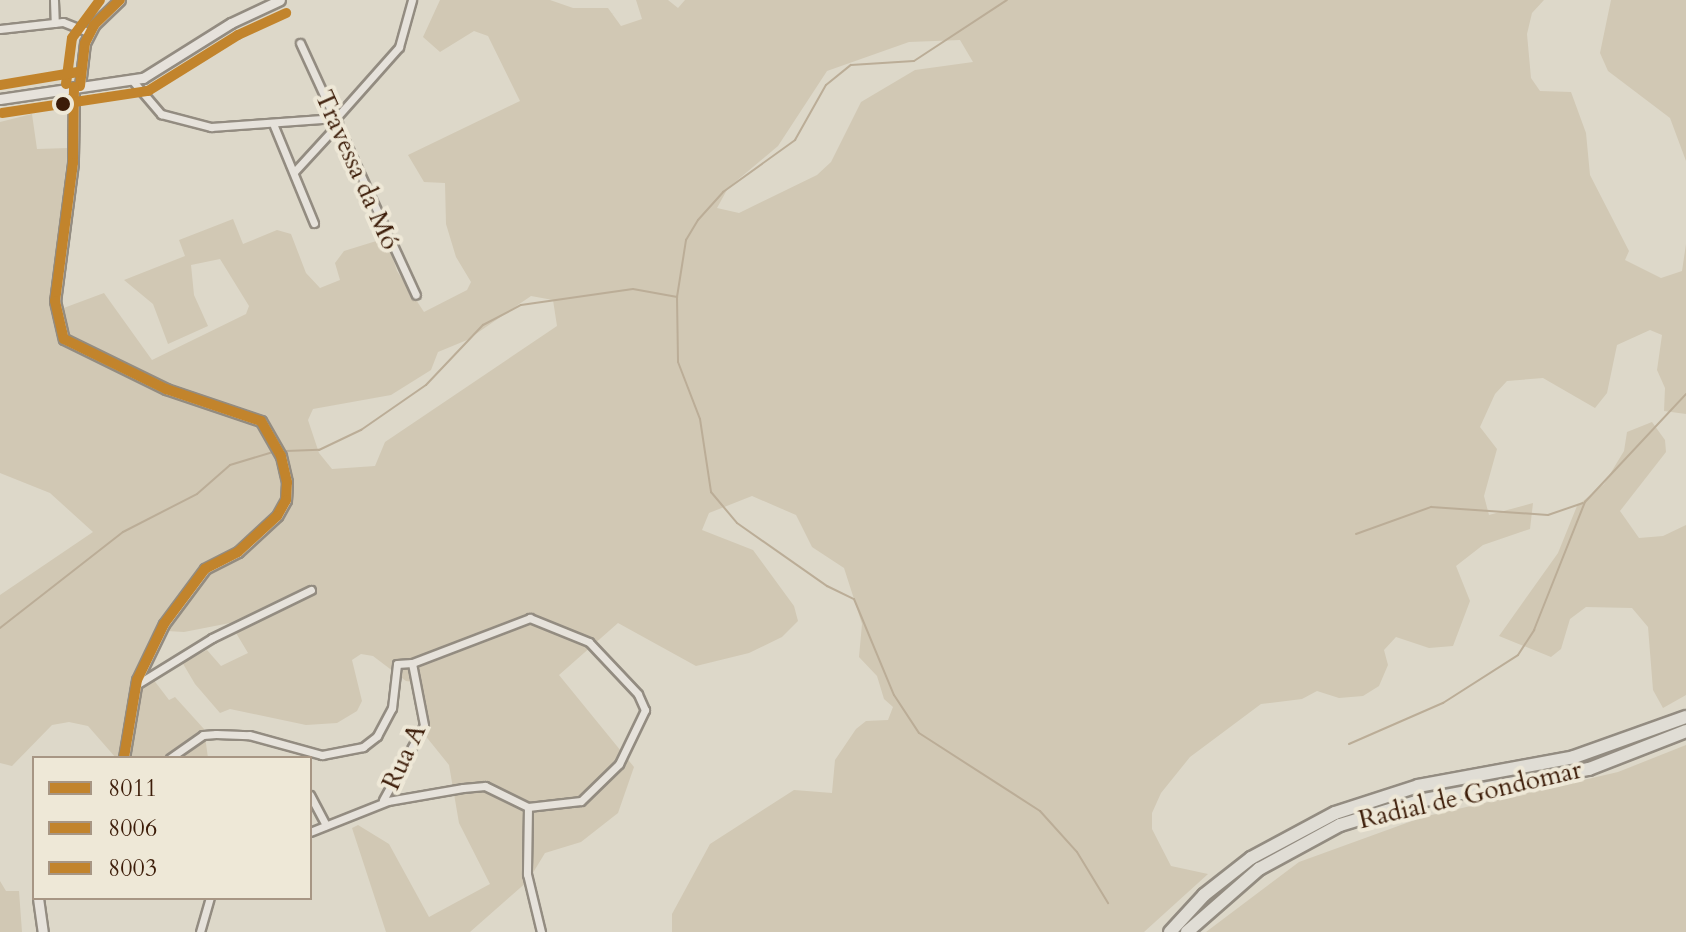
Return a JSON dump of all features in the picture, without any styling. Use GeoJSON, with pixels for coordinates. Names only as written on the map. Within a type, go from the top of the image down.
{"type":"FeatureCollection","features":[{"type":"Feature","properties":{"kind":"highway","name":"Radial de Gondomar"},"geometry":{"type":"LineString","coordinates":[[1187,932],[1281,838],[1366,800],[1574,757],[1686,717]]}},
{"type":"Feature","properties":{"kind":"highway","name":"Radial de Gondomar"},"geometry":{"type":"LineString","coordinates":[[1255,863],[1370,815],[1589,769],[1686,731]]}},
{"type":"Feature","properties":{"kind":"highway"},"geometry":{"type":"LineString","coordinates":[[1170,932],[1204,895],[1255,863]]}},
{"type":"Feature","properties":{"kind":"street"},"geometry":{"type":"LineString","coordinates":[[54,0],[55,23]]}},
{"type":"Feature","properties":{"kind":"street"},"geometry":{"type":"LineString","coordinates":[[120,0],[90,33],[77,87],[73,163],[55,303],[64,339],[166,389],[261,421],[281,456],[286,500],[261,533],[189,585],[144,662],[136,685],[124,756]]}},
{"type":"Feature","properties":{"kind":"street"},"geometry":{"type":"LineString","coordinates":[[0,99],[132,80],[155,73],[231,23],[280,0]]}},
{"type":"Feature","properties":{"kind":"street"},"geometry":{"type":"LineString","coordinates":[[295,171],[370,86],[399,47],[412,0]]}},
{"type":"Feature","properties":{"kind":"street"},"geometry":{"type":"LineString","coordinates":[[0,29],[55,23],[79,25],[90,33]]}},
{"type":"Feature","properties":{"kind":"street","name":"Travessa da Mó"},"geometry":{"type":"LineString","coordinates":[[300,43],[416,295]]}},
{"type":"Feature","properties":{"kind":"street"},"geometry":{"type":"LineString","coordinates":[[132,80],[161,114],[211,127],[337,121]]}},
{"type":"Feature","properties":{"kind":"street"},"geometry":{"type":"LineString","coordinates":[[274,126],[314,223]]}},
{"type":"Feature","properties":{"kind":"street"},"geometry":{"type":"LineString","coordinates":[[136,685],[212,638],[311,590]]}},
{"type":"Feature","properties":{"kind":"street"},"geometry":{"type":"LineString","coordinates":[[173,756],[203,735],[216,734],[249,735],[322,755],[363,747],[377,736],[392,708],[397,664],[412,663],[530,618],[589,642],[638,694],[645,710],[619,764],[601,786],[581,801],[528,807],[485,786],[381,803],[312,831]]}},
{"type":"Feature","properties":{"kind":"street","name":"Rua A"},"geometry":{"type":"LineString","coordinates":[[381,803],[424,725],[412,663]]}},
{"type":"Feature","properties":{"kind":"street"},"geometry":{"type":"LineString","coordinates":[[312,799],[326,825]]}},
{"type":"Feature","properties":{"kind":"street"},"geometry":{"type":"LineString","coordinates":[[528,807],[527,874],[541,932]]}},
{"type":"Feature","properties":{"kind":"street"},"geometry":{"type":"LineString","coordinates":[[38,900],[43,932]]}},
{"type":"Feature","properties":{"kind":"street"},"geometry":{"type":"LineString","coordinates":[[200,932],[209,900]]}},
{"type":"Feature","properties":{"kind":"shaded area"},"geometry":{"type":"Polygon","coordinates":[[[440,0],[550,0],[573,8],[608,8],[621,26],[642,19],[636,0],[668,0],[678,8],[685,0],[1544,0],[1532,13],[1527,34],[1531,78],[1540,91],[1571,92],[1586,133],[1590,175],[1629,251],[1625,260],[1661,278],[1682,271],[1686,244],[1686,414],[1664,411],[1665,388],[1657,370],[1662,335],[1650,330],[1617,345],[1607,393],[1595,408],[1543,378],[1507,381],[1495,394],[1480,427],[1497,449],[1484,496],[1489,515],[1533,503],[1530,529],[1483,545],[1456,566],[1470,601],[1453,646],[1429,648],[1396,637],[1384,650],[1388,665],[1379,686],[1363,696],[1339,698],[1317,691],[1302,699],[1261,704],[1190,757],[1161,793],[1152,813],[1152,829],[1171,866],[1208,874],[1144,932],[672,932],[672,914],[710,844],[794,790],[832,793],[835,760],[856,729],[866,721],[888,720],[893,707],[884,699],[877,676],[859,657],[862,624],[844,568],[812,547],[796,515],[752,496],[709,513],[702,530],[753,550],[794,606],[798,621],[782,637],[749,653],[696,666],[618,623],[559,675],[634,767],[618,813],[581,842],[545,853],[528,881],[470,932],[386,932],[352,828],[358,825],[389,844],[429,917],[490,884],[459,823],[449,765],[424,734],[426,706],[420,683],[406,681],[373,656],[361,654],[352,660],[362,701],[357,711],[337,723],[306,725],[230,709],[220,713],[195,684],[182,662],[207,650],[221,666],[248,653],[230,623],[184,632],[167,631],[161,625],[140,662],[169,700],[175,697],[204,729],[208,756],[114,756],[88,726],[69,722],[52,725],[12,766],[0,763],[0,595],[93,532],[50,493],[0,473],[0,122],[32,114],[37,149],[68,148],[50,306],[61,309],[104,293],[152,360],[246,314],[249,306],[220,259],[191,265],[194,295],[208,326],[168,344],[153,304],[124,280],[185,256],[179,240],[233,219],[243,244],[277,230],[291,234],[306,273],[320,288],[340,280],[335,263],[344,251],[386,238],[397,271],[424,312],[467,290],[471,282],[456,257],[446,224],[445,183],[424,182],[408,155],[520,101],[488,36],[474,31],[440,52],[423,37],[440,0]],[[960,40],[909,42],[827,71],[778,146],[728,188],[717,208],[739,213],[817,175],[831,162],[861,102],[915,70],[973,62],[960,40]],[[531,296],[467,340],[438,352],[431,370],[391,395],[313,409],[308,420],[319,453],[332,469],[375,466],[385,442],[557,326],[553,300],[531,296]]]}},
{"type":"Feature","properties":{"kind":"shaded area"},"geometry":{"type":"Polygon","coordinates":[[[1611,0],[1686,0],[1686,161],[1670,118],[1608,71],[1600,53],[1611,0]]]}},
{"type":"Feature","properties":{"kind":"shaded area"},"geometry":{"type":"Polygon","coordinates":[[[1652,422],[1665,440],[1666,452],[1620,511],[1639,538],[1663,536],[1686,525],[1686,695],[1663,708],[1653,690],[1648,627],[1632,608],[1586,607],[1570,619],[1561,649],[1551,657],[1499,636],[1558,553],[1577,506],[1604,484],[1624,451],[1627,432],[1652,422]]]}},
{"type":"Feature","properties":{"kind":"shaded area"},"geometry":{"type":"Polygon","coordinates":[[[1686,745],[1686,932],[1206,932],[1299,862],[1423,817],[1618,772],[1686,745]]]}},
{"type":"Feature","properties":{"kind":"shaded area"},"geometry":{"type":"Polygon","coordinates":[[[0,881],[6,891],[19,891],[22,932],[0,932],[0,881]]]}},
{"type":"Feature","properties":{"kind":"waterway"},"geometry":{"type":"LineString","coordinates":[[286,451],[319,450],[361,430],[426,385],[483,325],[521,305],[633,289],[677,297],[686,240],[698,220],[723,192],[795,140],[826,85],[851,65],[914,61],[1007,0]]}},
{"type":"Feature","properties":{"kind":"waterway"},"geometry":{"type":"LineString","coordinates":[[677,297],[678,362],[700,419],[711,492],[737,523],[827,586],[854,599],[894,695],[919,733],[1040,811],[1077,852],[1108,903]]}},
{"type":"Feature","properties":{"kind":"waterway"},"geometry":{"type":"LineString","coordinates":[[1349,744],[1443,703],[1518,655],[1534,630],[1585,502],[1686,394]]}},
{"type":"Feature","properties":{"kind":"waterway"},"geometry":{"type":"LineString","coordinates":[[0,628],[123,532],[197,494],[230,465],[273,452]]}},
{"type":"Feature","properties":{"kind":"waterway"},"geometry":{"type":"LineString","coordinates":[[1356,534],[1431,507],[1548,515],[1583,503]]}},
{"type":"Feature","properties":{"kind":"transit line","name":"8003"},"geometry":{"type":"LineString","coordinates":[[66,84],[72,38],[100,0]]}},
{"type":"Feature","properties":{"kind":"transit line","name":"8011"},"geometry":{"type":"LineString","coordinates":[[80,86],[85,43],[94,25],[120,0]]}},
{"type":"Feature","properties":{"kind":"transit line","name":"8006"},"geometry":{"type":"LineString","coordinates":[[2,113],[148,91],[238,35],[286,13]]}},
{"type":"Feature","properties":{"kind":"transit line","name":"8003"},"geometry":{"type":"LineString","coordinates":[[0,85],[78,72]]}},
{"type":"Feature","properties":{"kind":"transit line","name":"8011"},"geometry":{"type":"LineString","coordinates":[[74,87],[73,163],[55,301],[64,339],[166,389],[261,421],[281,456],[287,482],[286,500],[277,516],[238,552],[205,569],[164,624],[137,680],[124,756]]}}]}
